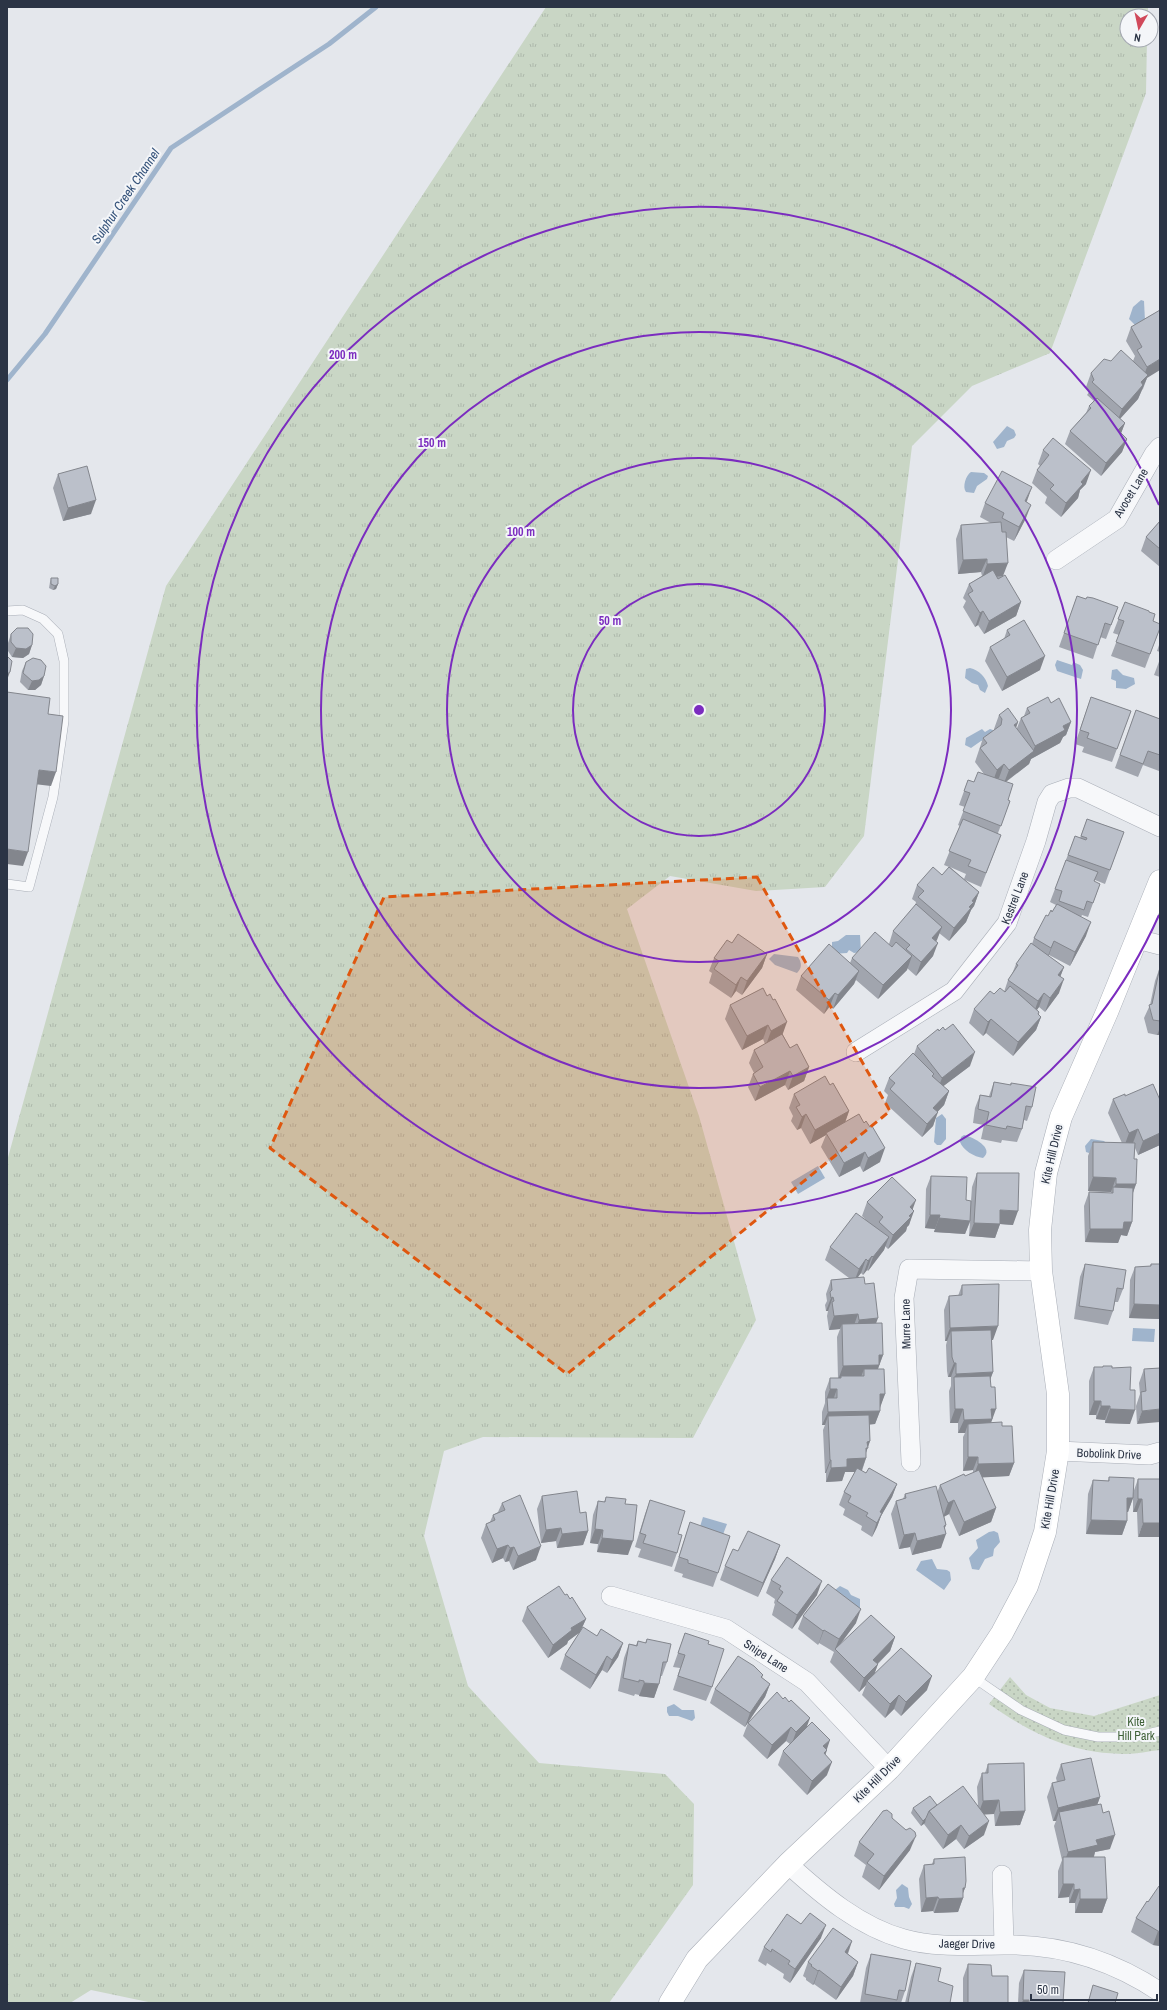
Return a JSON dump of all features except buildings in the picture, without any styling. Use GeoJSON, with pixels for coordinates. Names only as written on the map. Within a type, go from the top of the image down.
{"type":"FeatureCollection","features":[{"type":"Feature","properties":{"kind":"street","name":"Avocet Lane"},"geometry":{"type":"LineString","coordinates":[[1056,560],[1117,519],[1154,454],[1160,447]]}},
{"type":"Feature","properties":{"kind":"street","name":"Kestrel Lane"},"geometry":{"type":"LineString","coordinates":[[856,1052],[954,991],[1007,923],[1036,841],[1047,802],[1052,794],[1069,788],[1078,788],[1160,827]]}},
{"type":"Feature","properties":{"kind":"street","name":"Kite Hill Drive"},"geometry":{"type":"LineString","coordinates":[[670,2003],[697,1959],[788,1864],[889,1769],[973,1677],[1002,1634],[1027,1586],[1045,1532],[1058,1451],[1058,1394],[1041,1271],[1040,1230],[1046,1173],[1061,1117],[1137,939],[1160,881]]}},
{"type":"Feature","properties":{"kind":"street"},"geometry":{"type":"LineString","coordinates":[[1137,939],[1160,945]]}},
{"type":"Feature","properties":{"kind":"street","name":"Murre Lane"},"geometry":{"type":"LineString","coordinates":[[911,1462],[904,1298],[910,1269],[1041,1271]]}},
{"type":"Feature","properties":{"kind":"street","name":"Bobolink Drive"},"geometry":{"type":"LineString","coordinates":[[1058,1451],[1149,1455],[1160,1452]]}},
{"type":"Feature","properties":{"kind":"street","name":"Snipe Lane"},"geometry":{"type":"LineString","coordinates":[[611,1596],[726,1629],[807,1682],[889,1769]]}},
{"type":"Feature","properties":{"kind":"street","name":"Jaeger Drive"},"geometry":{"type":"LineString","coordinates":[[788,1864],[810,1884],[862,1922],[904,1939],[951,1946],[1004,1944],[1038,1945],[1073,1951],[1109,1963],[1138,1977],[1160,1992]]}},
{"type":"Feature","properties":{"kind":"street"},"geometry":{"type":"LineString","coordinates":[[1002,1875],[1004,1944]]}},
{"type":"Feature","properties":{"kind":"lane"},"geometry":{"type":"LineString","coordinates":[[7,611],[23,610],[44,619],[58,634],[64,661],[64,720],[53,797],[28,887],[7,884]]}},
{"type":"Feature","properties":{"kind":"lane"},"geometry":{"type":"LineString","coordinates":[[973,1677],[1021,1710],[1064,1730],[1098,1737],[1134,1737],[1160,1731]]}},
{"type":"Feature","properties":{"kind":"highlighted area"},"geometry":{"type":"Polygon","coordinates":[[[757,877],[890,1111],[567,1374],[270,1148],[384,897],[757,877]]]}},
{"type":"Feature","properties":{"kind":"green space"},"geometry":{"type":"Polygon","coordinates":[[[546,7],[1148,7],[1119,8],[1119,48],[1147,48],[1146,93],[1050,353],[972,386],[912,446],[864,836],[825,887],[756,891],[670,876],[627,909],[699,1116],[756,1320],[693,1438],[483,1437],[444,1451],[424,1536],[468,1686],[539,1763],[665,1774],[694,1804],[693,1885],[609,2003],[153,2003],[91,1990],[70,2003],[7,2003],[7,1161],[166,586],[546,7]]]}},
{"type":"Feature","properties":{"kind":"green space","name":"Kite Hill Park"},"geometry":{"type":"Polygon","coordinates":[[[1010,1677],[1026,1695],[1050,1708],[1094,1716],[1160,1695],[1160,1750],[1130,1754],[1106,1753],[1070,1746],[1037,1733],[989,1704],[1010,1677]]]}},
{"type":"Feature","properties":{"kind":"water"},"geometry":{"type":"Polygon","coordinates":[[[1141,300],[1144,301],[1145,321],[1135,325],[1129,319],[1133,307],[1141,300]]]}},
{"type":"Feature","properties":{"kind":"water"},"geometry":{"type":"Polygon","coordinates":[[[1007,426],[1014,430],[1016,435],[1014,438],[1007,441],[1004,447],[997,449],[993,442],[1007,426]]]}},
{"type":"Feature","properties":{"kind":"water"},"geometry":{"type":"Polygon","coordinates":[[[971,472],[984,473],[988,476],[987,479],[977,486],[974,493],[966,492],[964,487],[966,478],[971,472]]]}},
{"type":"Feature","properties":{"kind":"water"},"geometry":{"type":"Polygon","coordinates":[[[1057,660],[1072,665],[1073,662],[1080,665],[1083,670],[1081,679],[1057,671],[1055,665],[1057,660]]]}},
{"type":"Feature","properties":{"kind":"water"},"geometry":{"type":"Polygon","coordinates":[[[970,668],[979,672],[986,680],[988,686],[985,693],[980,690],[978,685],[965,678],[966,669],[970,668]]]}},
{"type":"Feature","properties":{"kind":"water"},"geometry":{"type":"Polygon","coordinates":[[[1117,669],[1123,675],[1134,678],[1135,684],[1126,689],[1116,688],[1116,681],[1111,679],[1112,670],[1117,669]]]}},
{"type":"Feature","properties":{"kind":"water"},"geometry":{"type":"Polygon","coordinates":[[[982,729],[985,732],[990,729],[993,730],[991,739],[981,741],[971,748],[965,745],[966,738],[982,729]]]}},
{"type":"Feature","properties":{"kind":"water"},"geometry":{"type":"Polygon","coordinates":[[[846,935],[860,935],[861,952],[854,953],[849,950],[847,953],[832,954],[832,942],[838,941],[846,935]]]}},
{"type":"Feature","properties":{"kind":"water"},"geometry":{"type":"Polygon","coordinates":[[[774,954],[798,957],[801,965],[799,971],[797,973],[775,965],[769,959],[774,954]]]}},
{"type":"Feature","properties":{"kind":"water"},"geometry":{"type":"Polygon","coordinates":[[[942,1114],[946,1119],[946,1139],[941,1145],[937,1145],[934,1142],[936,1118],[942,1114]]]}},
{"type":"Feature","properties":{"kind":"water"},"geometry":{"type":"Polygon","coordinates":[[[964,1135],[972,1138],[985,1147],[986,1154],[983,1158],[973,1155],[961,1145],[961,1137],[964,1135]]]}},
{"type":"Feature","properties":{"kind":"water"},"geometry":{"type":"Polygon","coordinates":[[[1091,1139],[1104,1141],[1107,1144],[1089,1153],[1086,1152],[1085,1146],[1091,1139]]]}},
{"type":"Feature","properties":{"kind":"water"},"geometry":{"type":"Polygon","coordinates":[[[818,1166],[825,1178],[798,1194],[791,1182],[818,1166]]]}},
{"type":"Feature","properties":{"kind":"water"},"geometry":{"type":"Polygon","coordinates":[[[1133,1328],[1155,1329],[1154,1342],[1132,1341],[1133,1328]]]}},
{"type":"Feature","properties":{"kind":"water"},"geometry":{"type":"Polygon","coordinates":[[[703,1517],[727,1524],[722,1537],[699,1530],[703,1517]]]}},
{"type":"Feature","properties":{"kind":"water"},"geometry":{"type":"Polygon","coordinates":[[[994,1531],[998,1533],[1000,1542],[994,1549],[993,1556],[985,1559],[979,1570],[972,1569],[969,1558],[978,1548],[976,1540],[989,1532],[994,1531]]]}},
{"type":"Feature","properties":{"kind":"water"},"geometry":{"type":"Polygon","coordinates":[[[932,1559],[937,1569],[947,1570],[950,1572],[951,1580],[944,1590],[916,1570],[921,1561],[932,1559]]]}},
{"type":"Feature","properties":{"kind":"water"},"geometry":{"type":"Polygon","coordinates":[[[840,1586],[848,1590],[851,1595],[860,1599],[860,1609],[835,1590],[840,1586]]]}},
{"type":"Feature","properties":{"kind":"water"},"geometry":{"type":"Polygon","coordinates":[[[674,1704],[682,1710],[694,1710],[695,1718],[692,1721],[678,1716],[669,1716],[667,1707],[674,1704]]]}},
{"type":"Feature","properties":{"kind":"water"},"geometry":{"type":"Polygon","coordinates":[[[902,1884],[908,1888],[909,1897],[912,1904],[909,1909],[904,1907],[895,1907],[894,1904],[897,1898],[896,1890],[902,1884]]]}},
{"type":"Feature","properties":{"kind":"waterway","name":"Sulphur Creek Channel"},"geometry":{"type":"LineString","coordinates":[[7,380],[45,334],[171,148],[329,44],[376,7]]}}]}
